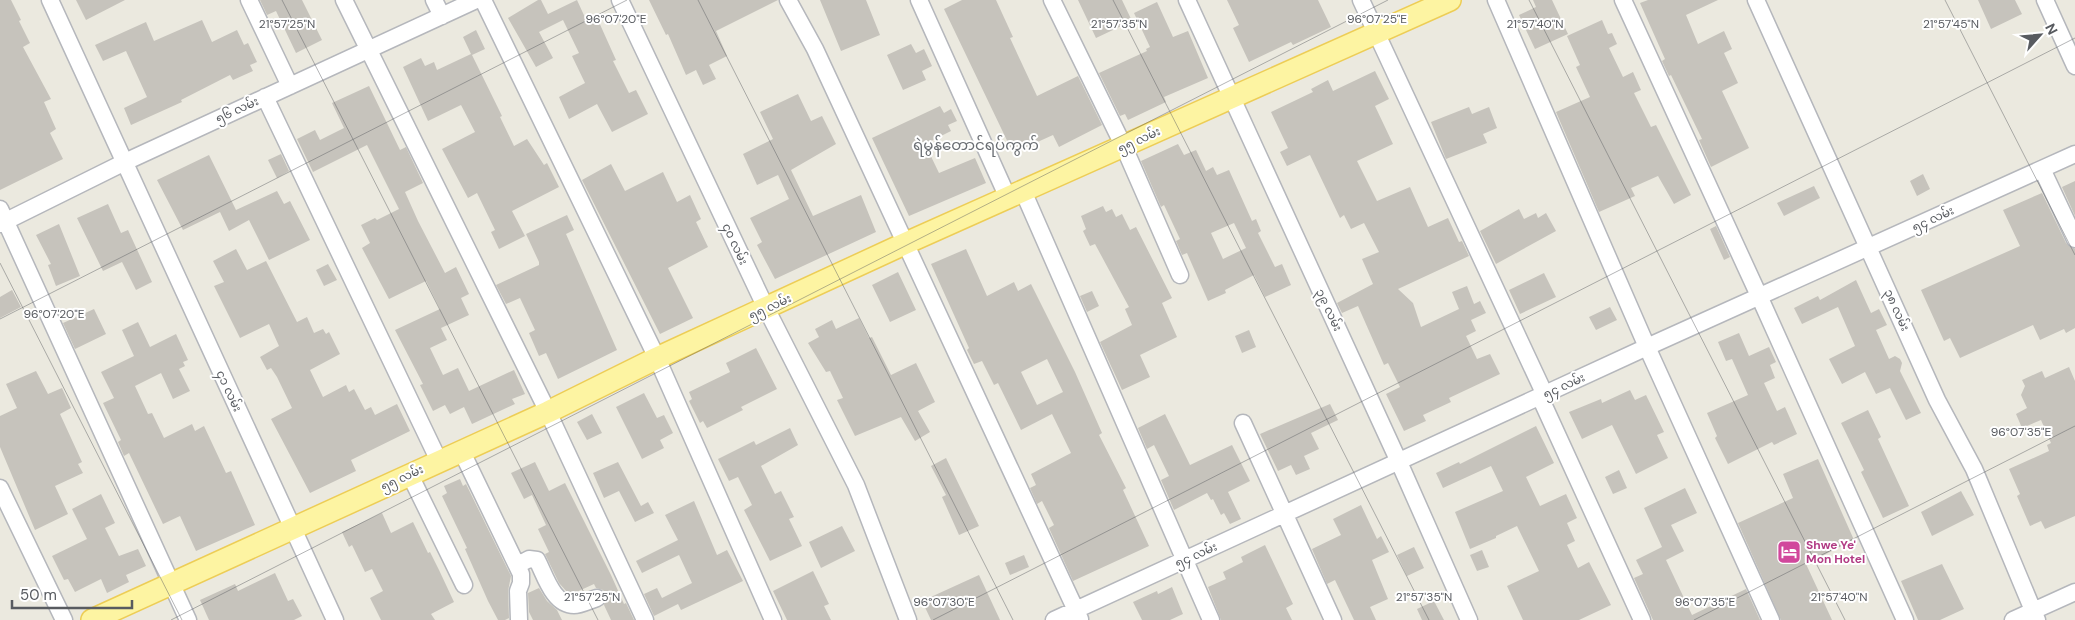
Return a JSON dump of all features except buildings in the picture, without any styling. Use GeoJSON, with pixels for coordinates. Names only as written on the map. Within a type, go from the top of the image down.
{"type":"FeatureCollection","features":[{"type":"Feature","properties":{"kind":"main road","name":"၅၅ လမ်း"},"geometry":{"type":"LineString","coordinates":[[92,620],[461,450],[548,412],[657,358],[904,244],[1450,0]]}},
{"type":"Feature","properties":{"kind":"street","name":"၄၁ လမ်း"},"geometry":{"type":"LineString","coordinates":[[50,0],[335,620]]}},
{"type":"Feature","properties":{"kind":"street"},"geometry":{"type":"LineString","coordinates":[[249,0],[290,86]]}},
{"type":"Feature","properties":{"kind":"street"},"geometry":{"type":"LineString","coordinates":[[344,0],[368,52],[548,412],[645,620]]}},
{"type":"Feature","properties":{"kind":"street"},"geometry":{"type":"LineString","coordinates":[[434,0],[442,16]]}},
{"type":"Feature","properties":{"kind":"street","name":"၅၆ လမ်း"},"geometry":{"type":"LineString","coordinates":[[2,218],[265,97],[368,52],[476,0]]}},
{"type":"Feature","properties":{"kind":"street"},"geometry":{"type":"LineString","coordinates":[[483,0],[657,358],[773,620]]}},
{"type":"Feature","properties":{"kind":"street","name":"၄၀ လမ်း"},"geometry":{"type":"LineString","coordinates":[[620,0],[766,308],[856,485],[908,620]]}},
{"type":"Feature","properties":{"kind":"street"},"geometry":{"type":"LineString","coordinates":[[788,0],[815,49],[1078,615]]}},
{"type":"Feature","properties":{"kind":"street"},"geometry":{"type":"LineString","coordinates":[[919,0],[1015,194],[1211,620]]}},
{"type":"Feature","properties":{"kind":"street"},"geometry":{"type":"LineString","coordinates":[[1052,0],[1124,147],[1180,274]]}},
{"type":"Feature","properties":{"kind":"street","name":"၃၉ လမ်း"},"geometry":{"type":"LineString","coordinates":[[1187,0],[1399,462],[1469,620]]}},
{"type":"Feature","properties":{"kind":"street"},"geometry":{"type":"LineString","coordinates":[[1361,0],[1543,396],[1642,620]]}},
{"type":"Feature","properties":{"kind":"street"},"geometry":{"type":"LineString","coordinates":[[1496,0],[1647,347],[1771,620]]}},
{"type":"Feature","properties":{"kind":"street"},"geometry":{"type":"LineString","coordinates":[[1623,0],[1760,298],[1904,620]]}},
{"type":"Feature","properties":{"kind":"street","name":"၃၈ လမ်း"},"geometry":{"type":"LineString","coordinates":[[1756,0],[1937,400],[1974,469],[2035,615]]}},
{"type":"Feature","properties":{"kind":"street"},"geometry":{"type":"LineString","coordinates":[[2045,0],[2075,66]]}},
{"type":"Feature","properties":{"kind":"street"},"geometry":{"type":"LineString","coordinates":[[265,97],[439,461]]}},
{"type":"Feature","properties":{"kind":"street","name":"၅၄ လမ်း"},"geometry":{"type":"LineString","coordinates":[[1054,620],[1078,615],[1185,560],[1647,347],[1760,298],[2075,154]]}},
{"type":"Feature","properties":{"kind":"street"},"geometry":{"type":"LineString","coordinates":[[2042,169],[2075,239]]}},
{"type":"Feature","properties":{"kind":"street"},"geometry":{"type":"LineString","coordinates":[[2,218],[188,620]]}},
{"type":"Feature","properties":{"kind":"street"},"geometry":{"type":"LineString","coordinates":[[1243,423],[1333,620]]}},
{"type":"Feature","properties":{"kind":"street"},"geometry":{"type":"LineString","coordinates":[[461,450],[518,565],[521,583],[518,591],[519,620]]}},
{"type":"Feature","properties":{"kind":"street"},"geometry":{"type":"LineString","coordinates":[[410,474],[464,585]]}},
{"type":"Feature","properties":{"kind":"street"},"geometry":{"type":"LineString","coordinates":[[0,488],[64,620]]}},
{"type":"Feature","properties":{"kind":"street"},"geometry":{"type":"LineString","coordinates":[[518,565],[529,559],[536,560],[554,595],[568,604],[575,605],[597,598]]}},
{"type":"Feature","properties":{"kind":"street"},"geometry":{"type":"LineString","coordinates":[[2013,620],[2035,615],[2075,592]]}},
{"type":"Feature","properties":{"kind":"place","name":"Shwe Ye' Mon Hotel"},"geometry":{"type":"Point","coordinates":[1789,552]}},
{"type":"Feature","properties":{"kind":"district","name":"ရဲမွန်တောင်ရပ်ကွက်"},"geometry":{"type":"Point","coordinates":[976,145]}}]}
